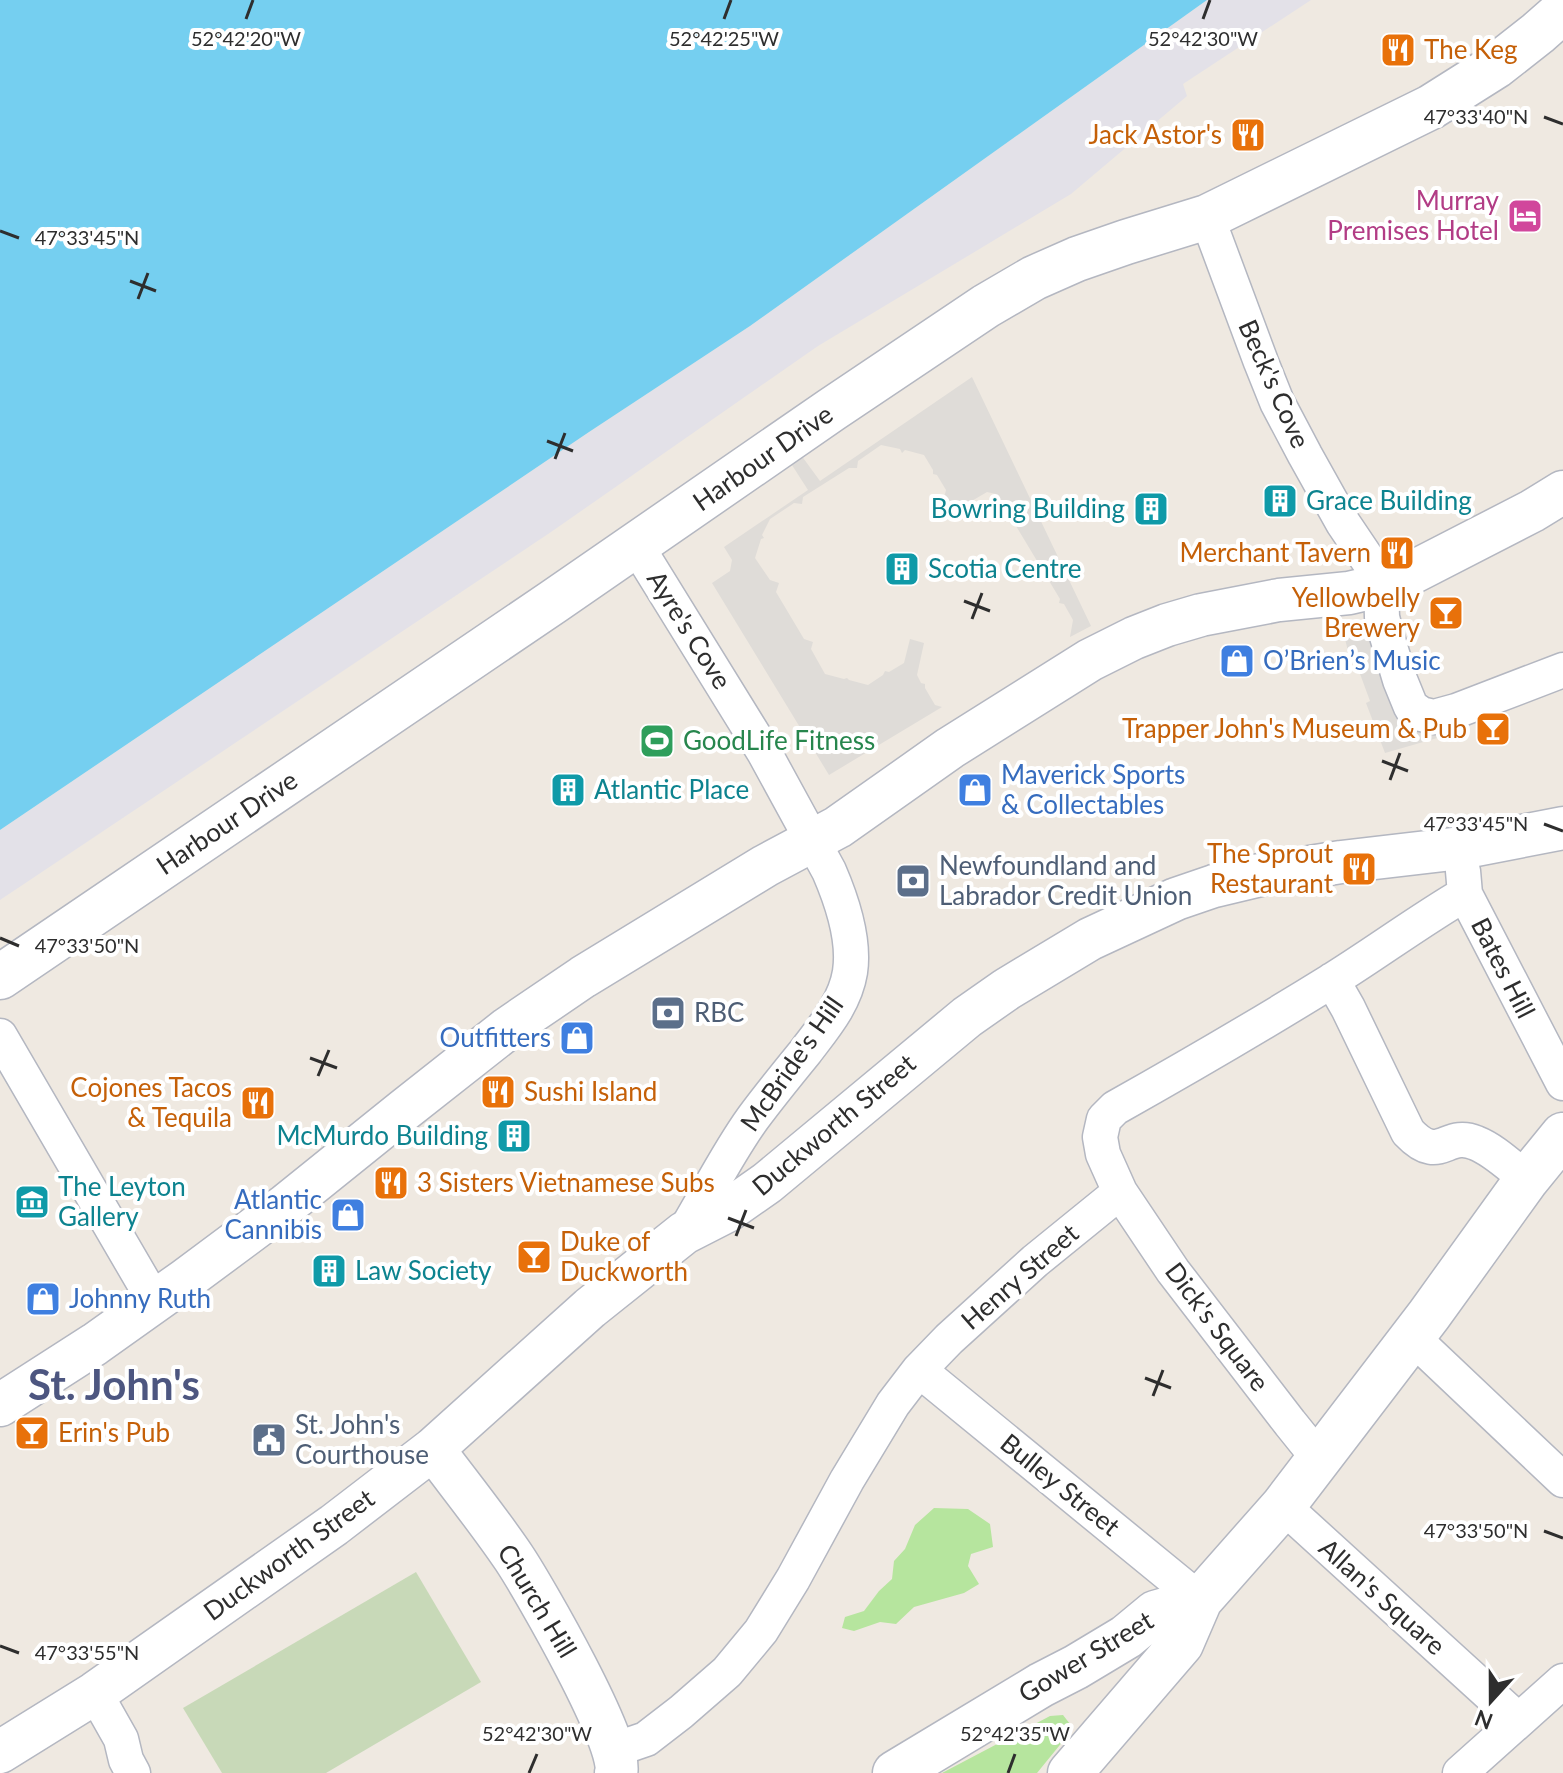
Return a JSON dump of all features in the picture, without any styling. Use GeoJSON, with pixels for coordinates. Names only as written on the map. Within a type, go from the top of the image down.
{"type":"FeatureCollection","features":[{"type":"Feature","properties":{"kind":"main road","name":"Harbour Drive"},"geometry":{"type":"LineString","coordinates":[[0,977],[831,410],[1010,292],[1077,259],[1207,217],[1431,107],[1496,66],[1563,11]]}},
{"type":"Feature","properties":{"kind":"main road"},"geometry":{"type":"LineString","coordinates":[[1083,1758],[1181,1644],[1200,1600],[1283,1506],[1563,1135]]}},
{"type":"Feature","properties":{"kind":"main road","name":"Gower Street"},"geometry":{"type":"LineString","coordinates":[[895,1773],[1126,1637],[1155,1613],[1200,1600]]}},
{"type":"Feature","properties":{"kind":"main road"},"geometry":{"type":"LineString","coordinates":[[1041,1685],[1073,1689],[1089,1698],[1097,1709],[1099,1722],[1083,1758]]}},
{"type":"Feature","properties":{"kind":"street","name":"Beck's Cove"},"geometry":{"type":"LineString","coordinates":[[1207,217],[1277,402],[1343,523],[1370,561],[1381,586]]}},
{"type":"Feature","properties":{"kind":"street"},"geometry":{"type":"LineString","coordinates":[[0,1405],[95,1344],[286,1205],[508,1028],[583,977],[765,866],[838,827],[938,756],[1090,660],[1134,638],[1201,615],[1279,600],[1349,593],[1381,586],[1413,573],[1563,492]]}},
{"type":"Feature","properties":{"kind":"street","name":"Ayre's Cove"},"geometry":{"type":"LineString","coordinates":[[636,545],[764,752],[813,840]]}},
{"type":"Feature","properties":{"kind":"street"},"geometry":{"type":"LineString","coordinates":[[1381,586],[1382,617],[1400,680],[1411,707],[1421,714],[1434,717],[1456,711],[1563,670]]}},
{"type":"Feature","properties":{"kind":"street","name":"Duckworth Street"},"geometry":{"type":"LineString","coordinates":[[0,1752],[95,1693],[334,1525],[433,1449],[590,1308],[684,1233],[727,1211],[767,1183],[967,1017],[1090,939],[1176,899],[1260,875],[1461,848],[1563,828]]}},
{"type":"Feature","properties":{"kind":"street","name":"McBride's Hill"},"geometry":{"type":"LineString","coordinates":[[684,1233],[752,1121],[826,1024],[839,1005],[845,988],[850,972],[847,924],[836,888],[813,840]]}},
{"type":"Feature","properties":{"kind":"street","name":"Bates Hill"},"geometry":{"type":"LineString","coordinates":[[1461,848],[1465,894],[1563,1083]]}},
{"type":"Feature","properties":{"kind":"street"},"geometry":{"type":"LineString","coordinates":[[1120,1192],[1103,1154],[1100,1137],[1104,1119],[1115,1108],[1225,1046],[1465,894]]}},
{"type":"Feature","properties":{"kind":"street"},"geometry":{"type":"LineString","coordinates":[[1332,980],[1408,1132],[1418,1143],[1428,1148],[1459,1139],[1475,1142],[1527,1179]]}},
{"type":"Feature","properties":{"kind":"street"},"geometry":{"type":"LineString","coordinates":[[0,1036],[155,1302]]}},
{"type":"Feature","properties":{"kind":"street","name":"Henry Street"},"geometry":{"type":"LineString","coordinates":[[622,1765],[646,1739],[727,1672],[761,1631],[840,1491],[893,1404],[919,1370],[1023,1272],[1120,1192]]}},
{"type":"Feature","properties":{"kind":"street","name":"Dick's Square"},"geometry":{"type":"LineString","coordinates":[[1120,1192],[1173,1271],[1319,1459]]}},
{"type":"Feature","properties":{"kind":"street"},"geometry":{"type":"LineString","coordinates":[[1412,1337],[1563,1480]]}},
{"type":"Feature","properties":{"kind":"street","name":"Bulley Street"},"geometry":{"type":"LineString","coordinates":[[919,1370],[1200,1600]]}},
{"type":"Feature","properties":{"kind":"street","name":"Church Hill"},"geometry":{"type":"LineString","coordinates":[[433,1449],[515,1559],[572,1658],[622,1765]]}},
{"type":"Feature","properties":{"kind":"street","name":"Allan's Square"},"geometry":{"type":"LineString","coordinates":[[1283,1506],[1518,1720]]}},
{"type":"Feature","properties":{"kind":"street"},"geometry":{"type":"LineString","coordinates":[[1460,1773],[1563,1681]]}},
{"type":"Feature","properties":{"kind":"street"},"geometry":{"type":"LineString","coordinates":[[95,1693],[121,1739],[133,1773]]}},
{"type":"Feature","properties":{"kind":"shaded area"},"geometry":{"type":"Polygon","coordinates":[[[1207,0],[1311,0],[1183,84],[1187,96],[1071,194],[818,346],[551,532],[0,900],[0,830],[750,326],[1207,0]]]}},
{"type":"Feature","properties":{"kind":"shaded area"},"geometry":{"type":"Polygon","coordinates":[[[972,377],[1091,626],[1070,637],[1073,620],[1064,604],[1059,603],[1060,599],[1010,516],[1005,515],[1006,510],[996,494],[987,492],[970,502],[969,506],[957,510],[942,506],[946,490],[937,475],[933,474],[924,455],[905,450],[902,453],[900,449],[881,445],[858,461],[857,468],[849,468],[803,497],[802,504],[794,503],[770,519],[755,558],[770,580],[779,583],[776,592],[804,639],[813,642],[811,649],[825,674],[868,685],[885,671],[889,672],[904,663],[910,639],[924,643],[917,675],[935,705],[942,707],[829,775],[712,583],[730,571],[732,560],[724,547],[808,490],[790,462],[801,455],[820,481],[972,377]]]}},
{"type":"Feature","properties":{"kind":"shaded area"},"geometry":{"type":"Polygon","coordinates":[[[1357,630],[1370,637],[1395,709],[1455,724],[1458,732],[1385,753],[1366,703],[1370,701],[1356,663],[1351,663],[1343,631],[1357,630]]]}},
{"type":"Feature","properties":{"kind":"green space"},"geometry":{"type":"Polygon","coordinates":[[[934,1508],[968,1509],[990,1524],[993,1547],[971,1554],[968,1566],[979,1584],[964,1593],[914,1607],[896,1624],[880,1622],[854,1631],[842,1628],[845,1617],[864,1611],[892,1579],[894,1561],[905,1549],[915,1525],[934,1508]]]}},
{"type":"Feature","properties":{"kind":"green space"},"geometry":{"type":"Polygon","coordinates":[[[416,1572],[481,1682],[326,1773],[222,1773],[183,1708],[416,1572]]]}},
{"type":"Feature","properties":{"kind":"green space"},"geometry":{"type":"Polygon","coordinates":[[[1063,1715],[1070,1724],[1068,1735],[1037,1773],[942,1773],[1050,1716],[1063,1715]]]}},
{"type":"Feature","properties":{"kind":"water"},"geometry":{"type":"Polygon","coordinates":[[[0,0],[1207,0],[750,326],[0,830],[0,0]]]}},
{"type":"Feature","properties":{"kind":"place","name":"The Keg"},"geometry":{"type":"Point","coordinates":[1398,50]}},
{"type":"Feature","properties":{"kind":"place","name":"Jack Astor's"},"geometry":{"type":"Point","coordinates":[1248,135]}},
{"type":"Feature","properties":{"kind":"place","name":"Murray Premises Hotel"},"geometry":{"type":"Point","coordinates":[1525,216]}},
{"type":"Feature","properties":{"kind":"place","name":"Grace Building"},"geometry":{"type":"Point","coordinates":[1280,501]}},
{"type":"Feature","properties":{"kind":"place","name":"Bowring Building"},"geometry":{"type":"Point","coordinates":[1151,509]}},
{"type":"Feature","properties":{"kind":"place","name":"Merchant Tavern"},"geometry":{"type":"Point","coordinates":[1397,553]}},
{"type":"Feature","properties":{"kind":"place","name":"Scotia Centre"},"geometry":{"type":"Point","coordinates":[902,569]}},
{"type":"Feature","properties":{"kind":"place","name":"Yellowbelly Brewery"},"geometry":{"type":"Point","coordinates":[1446,613]}},
{"type":"Feature","properties":{"kind":"place","name":"O’Brien’s Music"},"geometry":{"type":"Point","coordinates":[1237,661]}},
{"type":"Feature","properties":{"kind":"place","name":"Trapper John's Museum & Pub"},"geometry":{"type":"Point","coordinates":[1493,729]}},
{"type":"Feature","properties":{"kind":"place","name":"GoodLife Fitness"},"geometry":{"type":"Point","coordinates":[657,741]}},
{"type":"Feature","properties":{"kind":"place","name":"Atlantic Place"},"geometry":{"type":"Point","coordinates":[568,790]}},
{"type":"Feature","properties":{"kind":"place","name":"Maverick Sports & Collectables"},"geometry":{"type":"Point","coordinates":[975,790]}},
{"type":"Feature","properties":{"kind":"place","name":"The Sprout Restaurant"},"geometry":{"type":"Point","coordinates":[1359,869]}},
{"type":"Feature","properties":{"kind":"place","name":"Newfoundland and Labrador Credit Union"},"geometry":{"type":"Point","coordinates":[913,881]}},
{"type":"Feature","properties":{"kind":"place","name":"RBC"},"geometry":{"type":"Point","coordinates":[668,1013]}},
{"type":"Feature","properties":{"kind":"place","name":"Outfitters"},"geometry":{"type":"Point","coordinates":[577,1038]}},
{"type":"Feature","properties":{"kind":"place","name":"Sushi Island"},"geometry":{"type":"Point","coordinates":[498,1092]}},
{"type":"Feature","properties":{"kind":"place","name":"Cojones Tacos & Tequila"},"geometry":{"type":"Point","coordinates":[258,1103]}},
{"type":"Feature","properties":{"kind":"place","name":"McMurdo Building"},"geometry":{"type":"Point","coordinates":[514,1136]}},
{"type":"Feature","properties":{"kind":"place","name":"3 Sisters Vietnamese Subs"},"geometry":{"type":"Point","coordinates":[391,1183]}},
{"type":"Feature","properties":{"kind":"place","name":"The Leyton Gallery"},"geometry":{"type":"Point","coordinates":[32,1202]}},
{"type":"Feature","properties":{"kind":"place","name":"Atlantic Cannibis"},"geometry":{"type":"Point","coordinates":[348,1215]}},
{"type":"Feature","properties":{"kind":"place","name":"Duke of Duckworth"},"geometry":{"type":"Point","coordinates":[534,1257]}},
{"type":"Feature","properties":{"kind":"place","name":"Law Society"},"geometry":{"type":"Point","coordinates":[329,1271]}},
{"type":"Feature","properties":{"kind":"place","name":"Johnny Ruth"},"geometry":{"type":"Point","coordinates":[43,1299]}},
{"type":"Feature","properties":{"kind":"place","name":"Erin's Pub"},"geometry":{"type":"Point","coordinates":[32,1433]}},
{"type":"Feature","properties":{"kind":"place","name":"St. John's Courthouse"},"geometry":{"type":"Point","coordinates":[269,1440]}},
{"type":"Feature","properties":{"kind":"district","name":"St. John's"},"geometry":{"type":"Point","coordinates":[114,1385]}}]}
